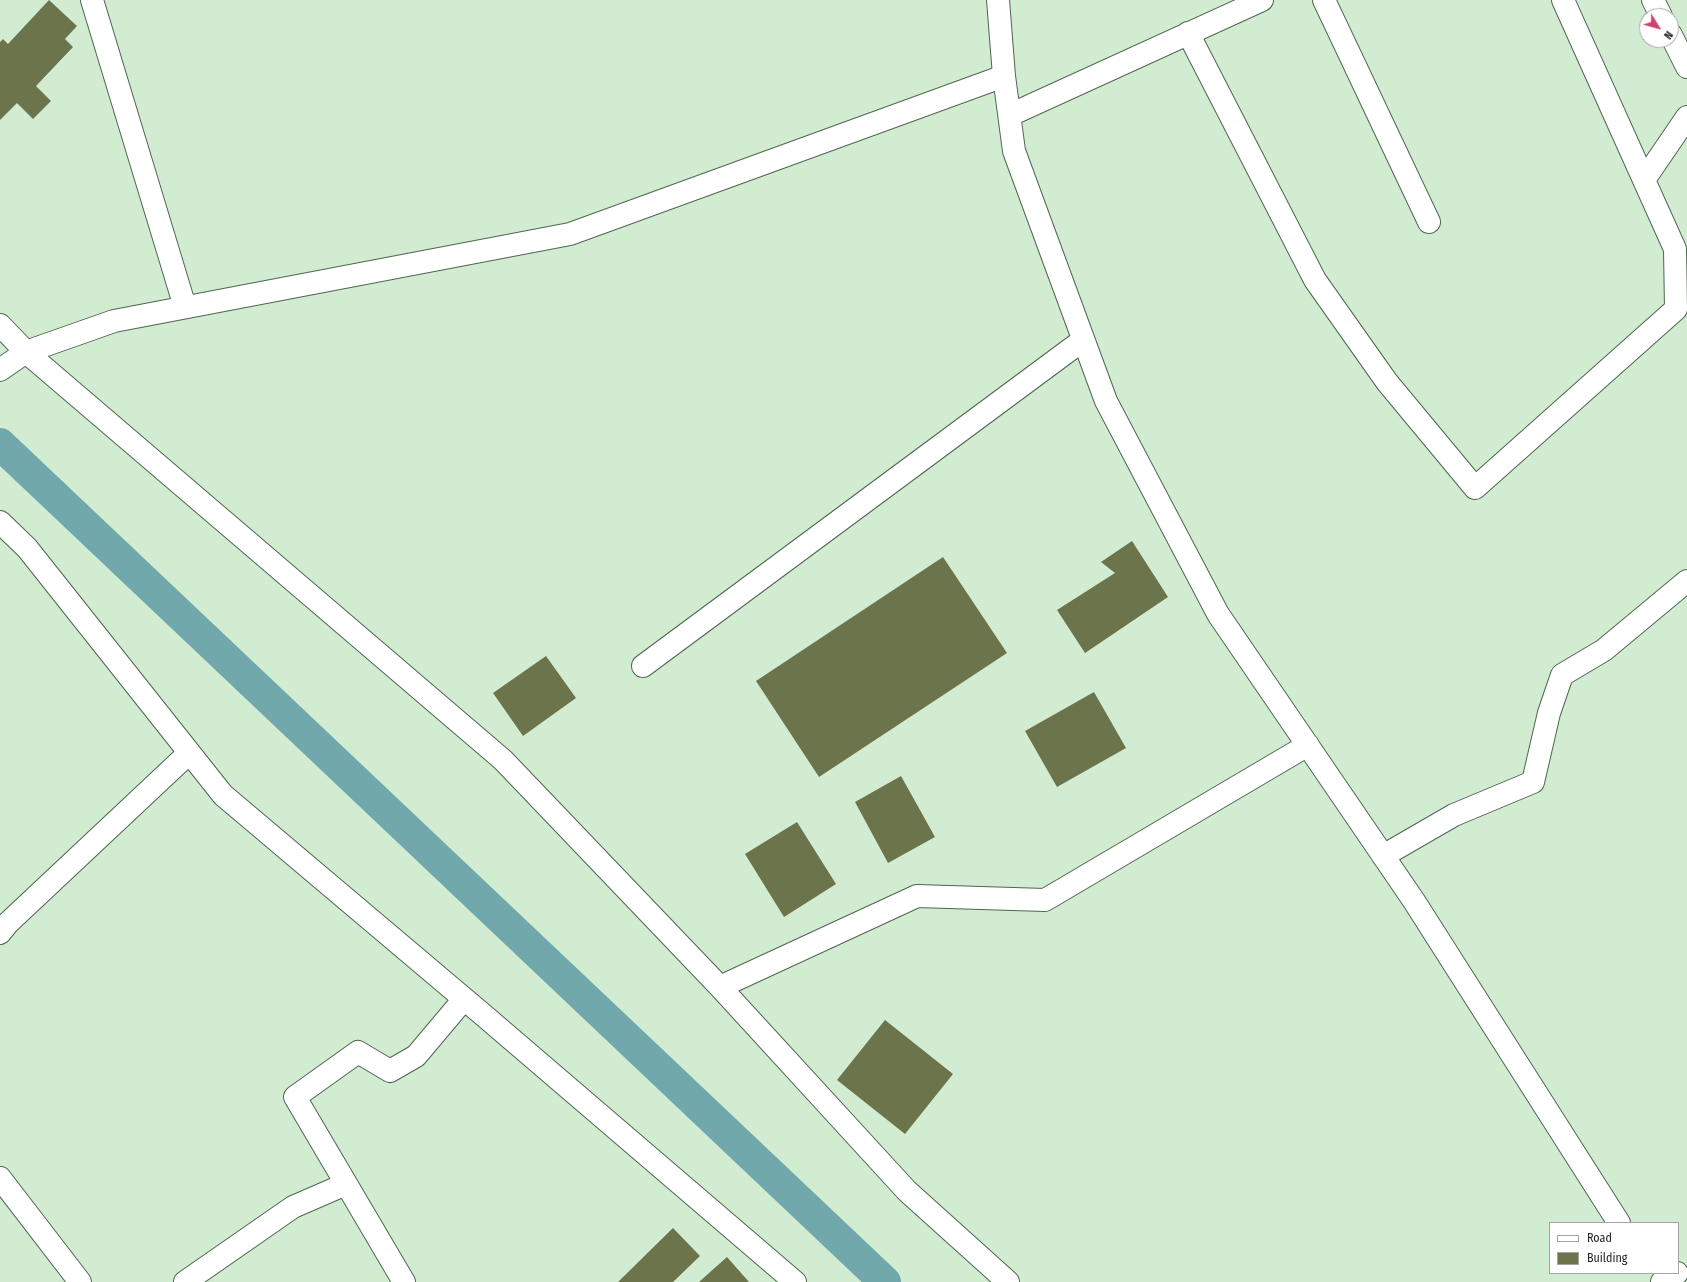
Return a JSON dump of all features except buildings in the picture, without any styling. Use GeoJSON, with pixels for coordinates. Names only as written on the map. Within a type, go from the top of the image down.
{"type":"FeatureCollection","features":[{"type":"Feature","properties":{"kind":"street"},"geometry":{"type":"LineString","coordinates":[[92,0],[185,308]]}},
{"type":"Feature","properties":{"kind":"street"},"geometry":{"type":"LineString","coordinates":[[998,0],[1004,76],[1014,151],[1106,402],[1218,614],[1414,901],[1618,1222]]}},
{"type":"Feature","properties":{"kind":"street"},"geometry":{"type":"LineString","coordinates":[[1010,115],[1262,0]]}},
{"type":"Feature","properties":{"kind":"street"},"geometry":{"type":"LineString","coordinates":[[1324,0],[1429,222]]}},
{"type":"Feature","properties":{"kind":"street"},"geometry":{"type":"LineString","coordinates":[[1188,33],[1315,280],[1387,382],[1475,488],[1676,309],[1675,249],[1563,0]]}},
{"type":"Feature","properties":{"kind":"street"},"geometry":{"type":"LineString","coordinates":[[1678,48],[1687,67]]}},
{"type":"Feature","properties":{"kind":"street"},"geometry":{"type":"LineString","coordinates":[[0,370],[26,352],[114,321],[570,234],[1004,76]]}},
{"type":"Feature","properties":{"kind":"street"},"geometry":{"type":"LineString","coordinates":[[1644,180],[1687,117]]}},
{"type":"Feature","properties":{"kind":"street"},"geometry":{"type":"LineString","coordinates":[[0,325],[26,352],[503,760],[720,987],[907,1191],[1008,1282]]}},
{"type":"Feature","properties":{"kind":"street"},"geometry":{"type":"LineString","coordinates":[[643,666],[1083,340]]}},
{"type":"Feature","properties":{"kind":"street"},"geometry":{"type":"LineString","coordinates":[[0,522],[27,548],[223,795],[795,1282]]}},
{"type":"Feature","properties":{"kind":"street"},"geometry":{"type":"LineString","coordinates":[[1383,856],[1454,815],[1533,782],[1549,713],[1562,675],[1604,650],[1687,581]]}},
{"type":"Feature","properties":{"kind":"street"},"geometry":{"type":"LineString","coordinates":[[720,987],[917,896],[1045,900],[1308,745]]}},
{"type":"Feature","properties":{"kind":"street"},"geometry":{"type":"LineString","coordinates":[[0,933],[8,923],[189,753]]}},
{"type":"Feature","properties":{"kind":"street"},"geometry":{"type":"LineString","coordinates":[[404,1282],[295,1098],[358,1052],[390,1071],[416,1056],[464,999]]}},
{"type":"Feature","properties":{"kind":"street"},"geometry":{"type":"LineString","coordinates":[[0,1178],[80,1282]]}},
{"type":"Feature","properties":{"kind":"street"},"geometry":{"type":"LineString","coordinates":[[185,1282],[293,1207],[346,1184]]}},
{"type":"Feature","properties":{"kind":"street"},"geometry":{"type":"LineString","coordinates":[[1662,1282],[1675,1274]]}},
{"type":"Feature","properties":{"kind":"waterway"},"geometry":{"type":"LineString","coordinates":[[0,444],[885,1282]]}}]}
